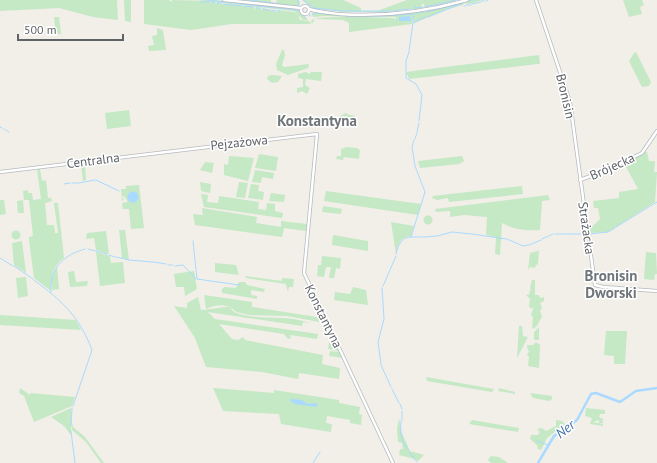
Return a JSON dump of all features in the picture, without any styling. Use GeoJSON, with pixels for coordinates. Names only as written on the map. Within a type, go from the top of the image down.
{"type":"FeatureCollection","features":[{"type":"Feature","properties":{"kind":"street"},"geometry":{"type":"LineString","coordinates":[[224,0],[301,9],[305,6],[309,10],[360,15],[395,14],[432,9],[467,0]]}},
{"type":"Feature","properties":{"kind":"street","name":"Bronisin"},"geometry":{"type":"LineString","coordinates":[[536,0],[570,102],[582,196]]}},
{"type":"Feature","properties":{"kind":"street"},"geometry":{"type":"LineString","coordinates":[[301,9],[305,14],[309,10]]}},
{"type":"Feature","properties":{"kind":"street","name":"Brójecka"},"geometry":{"type":"LineString","coordinates":[[580,180],[612,168],[642,153],[657,131]]}},
{"type":"Feature","properties":{"kind":"street","name":"Pejzażowa"},"geometry":{"type":"LineString","coordinates":[[186,148],[317,134]]}},
{"type":"Feature","properties":{"kind":"street","name":"Konstantyna"},"geometry":{"type":"LineString","coordinates":[[317,134],[304,273],[371,412],[393,463]]}},
{"type":"Feature","properties":{"kind":"street","name":"Centralna"},"geometry":{"type":"LineString","coordinates":[[0,172],[186,148]]}},
{"type":"Feature","properties":{"kind":"street","name":"Strażacka"},"geometry":{"type":"LineString","coordinates":[[582,196],[595,285],[602,287],[657,291]]}},
{"type":"Feature","properties":{"kind":"green space"},"geometry":{"type":"Polygon","coordinates":[[[0,0],[117,0],[118,20],[93,17],[59,8],[0,11],[0,0]]]}},
{"type":"Feature","properties":{"kind":"green space"},"geometry":{"type":"Polygon","coordinates":[[[124,0],[131,0],[131,22],[125,21],[124,0]]]}},
{"type":"Feature","properties":{"kind":"green space"},"geometry":{"type":"Polygon","coordinates":[[[144,0],[169,0],[172,2],[172,0],[209,1],[210,3],[215,2],[216,4],[217,2],[222,4],[241,5],[242,7],[254,7],[255,10],[256,7],[261,8],[261,11],[263,8],[278,12],[278,10],[294,12],[298,15],[300,20],[309,21],[311,24],[232,24],[191,30],[144,24],[144,0]]]}},
{"type":"Feature","properties":{"kind":"green space"},"geometry":{"type":"Polygon","coordinates":[[[197,0],[215,0],[293,9],[300,11],[308,20],[303,20],[294,11],[197,0]]]}},
{"type":"Feature","properties":{"kind":"green space"},"geometry":{"type":"Polygon","coordinates":[[[242,0],[271,0],[271,2],[276,3],[277,0],[299,0],[300,3],[299,6],[293,6],[242,0]]]}},
{"type":"Feature","properties":{"kind":"green space"},"geometry":{"type":"Polygon","coordinates":[[[302,0],[343,0],[361,8],[361,11],[377,11],[407,0],[459,0],[425,8],[423,3],[421,6],[424,8],[382,12],[343,12],[313,8],[302,0]]]}},
{"type":"Feature","properties":{"kind":"green space"},"geometry":{"type":"Polygon","coordinates":[[[470,0],[483,0],[469,4],[464,3],[463,5],[448,9],[414,23],[414,13],[425,12],[470,0]]]}},
{"type":"Feature","properties":{"kind":"green space"},"geometry":{"type":"Polygon","coordinates":[[[623,0],[642,0],[644,5],[640,7],[642,14],[629,17],[623,0]]]}},
{"type":"Feature","properties":{"kind":"green space"},"geometry":{"type":"Polygon","coordinates":[[[312,13],[395,15],[414,13],[412,24],[349,32],[349,23],[343,20],[316,19],[348,17],[396,19],[396,17],[326,16],[313,17],[312,13]]]}},
{"type":"Feature","properties":{"kind":"green space"},"geometry":{"type":"Polygon","coordinates":[[[54,17],[59,17],[61,34],[56,34],[54,17]]]}},
{"type":"Feature","properties":{"kind":"green space"},"geometry":{"type":"Polygon","coordinates":[[[157,28],[163,30],[166,50],[149,51],[148,46],[154,45],[152,36],[157,35],[157,28]]]}},
{"type":"Feature","properties":{"kind":"green space"},"geometry":{"type":"Polygon","coordinates":[[[282,50],[284,50],[285,55],[282,65],[284,67],[309,64],[308,68],[288,75],[277,70],[276,64],[282,50]]]}},
{"type":"Feature","properties":{"kind":"green space"},"geometry":{"type":"Polygon","coordinates":[[[636,52],[651,82],[649,86],[642,87],[629,61],[636,52]]]}},
{"type":"Feature","properties":{"kind":"green space"},"geometry":{"type":"Polygon","coordinates":[[[539,55],[540,64],[409,79],[406,72],[539,55]]]}},
{"type":"Feature","properties":{"kind":"green space"},"geometry":{"type":"Polygon","coordinates":[[[306,72],[309,74],[311,72],[322,72],[321,81],[306,79],[305,85],[310,88],[307,94],[302,91],[297,93],[297,88],[303,87],[303,79],[298,78],[298,74],[306,72]]]}},
{"type":"Feature","properties":{"kind":"green space"},"geometry":{"type":"Polygon","coordinates":[[[268,76],[282,76],[278,82],[272,83],[267,79],[268,76]]]}},
{"type":"Feature","properties":{"kind":"green space"},"geometry":{"type":"Polygon","coordinates":[[[129,110],[131,126],[107,129],[105,113],[129,110]]]}},
{"type":"Feature","properties":{"kind":"green space"},"geometry":{"type":"Polygon","coordinates":[[[346,113],[349,115],[354,115],[357,121],[351,123],[341,121],[338,117],[346,113]]]}},
{"type":"Feature","properties":{"kind":"green space"},"geometry":{"type":"Polygon","coordinates":[[[347,147],[357,148],[360,150],[359,159],[344,157],[343,160],[336,159],[337,156],[341,156],[341,149],[347,147]]]}},
{"type":"Feature","properties":{"kind":"green space"},"geometry":{"type":"Polygon","coordinates":[[[644,152],[647,152],[649,161],[655,161],[654,172],[657,172],[655,202],[608,232],[589,233],[588,225],[594,225],[600,219],[598,208],[594,208],[593,201],[619,198],[619,192],[638,189],[624,163],[644,152]]]}},
{"type":"Feature","properties":{"kind":"green space"},"geometry":{"type":"Polygon","coordinates":[[[259,154],[278,157],[276,171],[255,168],[259,154]]]}},
{"type":"Feature","properties":{"kind":"green space"},"geometry":{"type":"Polygon","coordinates":[[[229,156],[254,158],[248,181],[224,175],[224,164],[228,165],[229,156]]]}},
{"type":"Feature","properties":{"kind":"green space"},"geometry":{"type":"Polygon","coordinates":[[[462,156],[464,161],[459,164],[420,168],[418,161],[462,156]]]}},
{"type":"Feature","properties":{"kind":"green space"},"geometry":{"type":"Polygon","coordinates":[[[205,162],[214,163],[212,173],[200,170],[205,162]]]}},
{"type":"Feature","properties":{"kind":"green space"},"geometry":{"type":"Polygon","coordinates":[[[81,164],[85,164],[86,180],[83,181],[81,164]]]}},
{"type":"Feature","properties":{"kind":"green space"},"geometry":{"type":"Polygon","coordinates":[[[37,169],[40,169],[42,181],[46,180],[48,198],[51,198],[52,201],[45,203],[47,225],[54,225],[55,233],[58,233],[54,203],[58,203],[64,258],[57,264],[53,272],[51,291],[34,278],[29,240],[29,237],[33,236],[29,200],[24,200],[23,191],[28,190],[28,193],[32,193],[33,200],[41,199],[37,169]]]}},
{"type":"Feature","properties":{"kind":"green space"},"geometry":{"type":"Polygon","coordinates":[[[255,170],[274,173],[273,179],[262,177],[261,183],[252,182],[255,170]]]}},
{"type":"Feature","properties":{"kind":"green space"},"geometry":{"type":"Polygon","coordinates":[[[200,182],[211,184],[210,193],[201,191],[200,182]]]}},
{"type":"Feature","properties":{"kind":"green space"},"geometry":{"type":"Polygon","coordinates":[[[239,182],[248,183],[245,198],[236,197],[239,182]]]}},
{"type":"Feature","properties":{"kind":"green space"},"geometry":{"type":"Polygon","coordinates":[[[251,184],[259,185],[258,191],[264,192],[263,200],[248,198],[251,184]]]}},
{"type":"Feature","properties":{"kind":"green space"},"geometry":{"type":"Polygon","coordinates":[[[139,185],[144,228],[131,229],[129,209],[123,209],[122,203],[128,202],[124,196],[122,197],[121,189],[126,189],[126,186],[139,185]]]}},
{"type":"Feature","properties":{"kind":"green space"},"geometry":{"type":"Polygon","coordinates":[[[522,186],[523,194],[449,202],[448,198],[437,200],[432,198],[433,196],[522,186]]]}},
{"type":"Feature","properties":{"kind":"green space"},"geometry":{"type":"Polygon","coordinates":[[[326,191],[421,204],[418,215],[324,201],[326,191]]]}},
{"type":"Feature","properties":{"kind":"green space"},"geometry":{"type":"Polygon","coordinates":[[[271,193],[285,195],[284,202],[269,201],[271,193]]]}},
{"type":"Feature","properties":{"kind":"green space"},"geometry":{"type":"Polygon","coordinates":[[[201,194],[208,195],[207,202],[218,203],[219,196],[259,202],[258,209],[266,210],[267,203],[275,204],[275,211],[283,213],[282,218],[204,207],[201,194]]]}},
{"type":"Feature","properties":{"kind":"green space"},"geometry":{"type":"Polygon","coordinates":[[[548,195],[550,200],[542,201],[540,230],[520,230],[502,223],[500,255],[495,254],[496,237],[486,235],[487,217],[464,215],[450,217],[450,211],[436,212],[435,209],[548,195]]]}},
{"type":"Feature","properties":{"kind":"green space"},"geometry":{"type":"Polygon","coordinates":[[[0,200],[4,200],[6,214],[0,215],[0,200]]]}},
{"type":"Feature","properties":{"kind":"green space"},"geometry":{"type":"Polygon","coordinates":[[[23,200],[24,213],[18,213],[17,201],[23,200]]]}},
{"type":"Feature","properties":{"kind":"green space"},"geometry":{"type":"Polygon","coordinates":[[[323,206],[342,209],[341,214],[322,212],[323,206]]]}},
{"type":"Feature","properties":{"kind":"green space"},"geometry":{"type":"Polygon","coordinates":[[[202,208],[257,217],[256,223],[281,227],[281,221],[307,224],[306,231],[284,228],[282,237],[195,225],[193,214],[203,215],[202,208]]]}},
{"type":"Feature","properties":{"kind":"green space"},"geometry":{"type":"Polygon","coordinates":[[[428,215],[433,220],[428,225],[423,220],[428,215]]]}},
{"type":"Feature","properties":{"kind":"green space"},"geometry":{"type":"Polygon","coordinates":[[[391,222],[414,226],[411,236],[402,239],[400,242],[396,254],[391,222]]]}},
{"type":"Feature","properties":{"kind":"green space"},"geometry":{"type":"Polygon","coordinates":[[[16,230],[21,235],[16,240],[11,235],[16,230]]]}},
{"type":"Feature","properties":{"kind":"green space"},"geometry":{"type":"Polygon","coordinates":[[[119,230],[125,230],[129,260],[122,258],[119,230]]]}},
{"type":"Feature","properties":{"kind":"green space"},"geometry":{"type":"Polygon","coordinates":[[[106,231],[109,254],[96,250],[94,238],[86,239],[87,233],[106,231]]]}},
{"type":"Feature","properties":{"kind":"green space"},"geometry":{"type":"Polygon","coordinates":[[[333,235],[368,241],[368,251],[332,245],[333,235]]]}},
{"type":"Feature","properties":{"kind":"green space"},"geometry":{"type":"Polygon","coordinates":[[[22,241],[26,273],[14,265],[12,243],[22,241]]]}},
{"type":"Feature","properties":{"kind":"green space"},"geometry":{"type":"Polygon","coordinates":[[[539,249],[538,264],[535,268],[530,267],[528,270],[530,253],[538,251],[539,249]]]}},
{"type":"Feature","properties":{"kind":"green space"},"geometry":{"type":"Polygon","coordinates":[[[96,252],[110,256],[111,263],[123,262],[125,283],[100,286],[96,252]]]}},
{"type":"Feature","properties":{"kind":"green space"},"geometry":{"type":"Polygon","coordinates":[[[646,252],[656,253],[657,274],[655,274],[654,280],[644,279],[646,252]]]}},
{"type":"Feature","properties":{"kind":"green space"},"geometry":{"type":"Polygon","coordinates":[[[322,256],[341,258],[340,269],[336,268],[334,278],[329,278],[331,267],[326,267],[324,277],[317,276],[318,265],[321,265],[322,256]]]}},
{"type":"Feature","properties":{"kind":"green space"},"geometry":{"type":"Polygon","coordinates":[[[215,263],[236,265],[239,275],[215,272],[215,263]]]}},
{"type":"Feature","properties":{"kind":"green space"},"geometry":{"type":"Polygon","coordinates":[[[57,266],[59,289],[52,290],[51,279],[57,266]]]}},
{"type":"Feature","properties":{"kind":"green space"},"geometry":{"type":"Polygon","coordinates":[[[74,271],[76,282],[88,281],[87,286],[70,287],[68,272],[74,271]]]}},
{"type":"Feature","properties":{"kind":"green space"},"geometry":{"type":"Polygon","coordinates":[[[194,271],[197,289],[185,296],[184,287],[176,287],[174,274],[194,271]]]}},
{"type":"Feature","properties":{"kind":"green space"},"geometry":{"type":"Polygon","coordinates":[[[245,276],[282,281],[282,278],[294,279],[293,287],[289,287],[288,292],[286,284],[246,278],[245,276]]]}},
{"type":"Feature","properties":{"kind":"green space"},"geometry":{"type":"Polygon","coordinates":[[[26,277],[28,296],[18,298],[16,278],[26,277]]]}},
{"type":"Feature","properties":{"kind":"green space"},"geometry":{"type":"Polygon","coordinates":[[[532,280],[535,280],[535,295],[539,295],[540,298],[544,297],[544,301],[540,303],[542,308],[540,311],[542,317],[536,327],[532,329],[533,317],[531,315],[534,306],[532,309],[529,307],[530,299],[526,295],[530,294],[529,291],[531,291],[530,288],[532,280]]]}},
{"type":"Feature","properties":{"kind":"green space"},"geometry":{"type":"Polygon","coordinates":[[[239,282],[245,282],[247,285],[265,289],[264,292],[251,290],[251,295],[257,296],[257,299],[222,293],[222,289],[225,287],[236,288],[239,282]]]}},
{"type":"Feature","properties":{"kind":"green space"},"geometry":{"type":"Polygon","coordinates":[[[353,287],[366,290],[368,305],[334,300],[335,292],[350,294],[353,287]]]}},
{"type":"Feature","properties":{"kind":"green space"},"geometry":{"type":"Polygon","coordinates":[[[204,295],[252,302],[252,307],[323,318],[325,323],[287,316],[249,315],[236,312],[229,307],[222,305],[206,309],[204,295]]]}},
{"type":"Feature","properties":{"kind":"green space"},"geometry":{"type":"Polygon","coordinates":[[[198,297],[201,310],[229,307],[236,313],[254,317],[292,319],[310,323],[303,322],[302,326],[208,312],[215,319],[318,334],[317,339],[290,335],[291,338],[288,339],[284,334],[219,324],[232,339],[238,340],[243,337],[245,340],[323,355],[322,364],[340,368],[339,379],[299,373],[298,379],[262,372],[206,367],[195,338],[174,306],[187,308],[187,303],[198,297]]]}},
{"type":"Feature","properties":{"kind":"green space"},"geometry":{"type":"Polygon","coordinates":[[[0,315],[76,320],[81,330],[0,325],[0,315]]]}},
{"type":"Feature","properties":{"kind":"green space"},"geometry":{"type":"Polygon","coordinates":[[[519,326],[522,326],[523,336],[528,337],[517,358],[519,326]]]}},
{"type":"Feature","properties":{"kind":"green space"},"geometry":{"type":"Polygon","coordinates":[[[539,327],[539,340],[534,340],[534,332],[539,327]]]}},
{"type":"Feature","properties":{"kind":"green space"},"geometry":{"type":"Polygon","coordinates":[[[606,331],[627,331],[625,364],[614,364],[614,356],[604,355],[606,331]]]}},
{"type":"Feature","properties":{"kind":"green space"},"geometry":{"type":"Polygon","coordinates":[[[329,342],[335,342],[339,351],[328,349],[329,342]]]}},
{"type":"Feature","properties":{"kind":"green space"},"geometry":{"type":"Polygon","coordinates":[[[536,342],[540,345],[539,368],[528,366],[529,357],[527,355],[530,350],[528,351],[527,345],[533,345],[536,342]]]}},
{"type":"Feature","properties":{"kind":"green space"},"geometry":{"type":"Polygon","coordinates":[[[330,351],[340,352],[343,358],[329,356],[330,351]]]}},
{"type":"Feature","properties":{"kind":"green space"},"geometry":{"type":"Polygon","coordinates":[[[426,377],[494,389],[492,392],[427,381],[426,377]]]}},
{"type":"Feature","properties":{"kind":"green space"},"geometry":{"type":"Polygon","coordinates":[[[20,388],[30,395],[30,393],[75,397],[72,406],[34,422],[24,396],[19,393],[20,388]]]}},
{"type":"Feature","properties":{"kind":"green space"},"geometry":{"type":"Polygon","coordinates":[[[213,388],[274,393],[274,390],[339,400],[339,403],[360,407],[359,414],[362,415],[361,425],[350,423],[350,420],[327,416],[326,423],[332,424],[331,432],[281,424],[279,414],[223,411],[213,388]]]}},
{"type":"Feature","properties":{"kind":"green space"},"geometry":{"type":"Polygon","coordinates":[[[499,388],[515,392],[515,394],[498,391],[499,388]]]}},
{"type":"Feature","properties":{"kind":"green space"},"geometry":{"type":"Polygon","coordinates":[[[530,393],[552,396],[552,399],[549,401],[533,398],[530,393]]]}},
{"type":"Feature","properties":{"kind":"green space"},"geometry":{"type":"Polygon","coordinates":[[[71,408],[71,435],[64,426],[51,417],[71,408]]]}},
{"type":"Feature","properties":{"kind":"green space"},"geometry":{"type":"Polygon","coordinates":[[[586,408],[605,410],[605,414],[600,414],[599,417],[603,419],[603,423],[599,423],[599,420],[593,422],[603,424],[603,426],[590,424],[592,418],[585,416],[586,408]]]}},
{"type":"Feature","properties":{"kind":"green space"},"geometry":{"type":"Polygon","coordinates":[[[71,417],[73,427],[85,437],[104,463],[101,463],[86,442],[72,430],[71,417]]]}},
{"type":"Feature","properties":{"kind":"green space"},"geometry":{"type":"Polygon","coordinates":[[[399,418],[401,431],[410,451],[424,455],[418,461],[399,455],[400,449],[403,449],[402,443],[398,442],[397,428],[399,418]]]}},
{"type":"Feature","properties":{"kind":"green space"},"geometry":{"type":"Polygon","coordinates":[[[472,420],[519,428],[518,432],[469,424],[472,420]]]}},
{"type":"Feature","properties":{"kind":"green space"},"geometry":{"type":"Polygon","coordinates":[[[556,420],[562,421],[565,424],[547,438],[541,450],[538,449],[537,445],[530,439],[531,435],[538,435],[540,432],[537,429],[542,428],[546,431],[556,426],[556,420]]]}},
{"type":"Feature","properties":{"kind":"green space"},"geometry":{"type":"Polygon","coordinates":[[[491,456],[499,457],[508,463],[491,463],[488,460],[491,456]]]}},
{"type":"Feature","properties":{"kind":"water"},"geometry":{"type":"Polygon","coordinates":[[[410,16],[411,21],[399,21],[399,17],[410,16]]]}},
{"type":"Feature","properties":{"kind":"water"},"geometry":{"type":"Polygon","coordinates":[[[131,192],[135,192],[137,193],[137,201],[131,202],[128,199],[128,195],[131,192]]]}},
{"type":"Feature","properties":{"kind":"water"},"geometry":{"type":"Polygon","coordinates":[[[291,399],[302,400],[307,404],[317,403],[317,407],[295,404],[290,401],[291,399]]]}},
{"type":"Feature","properties":{"kind":"waterway"},"geometry":{"type":"LineString","coordinates":[[207,0],[295,10],[299,11],[306,18]]}},
{"type":"Feature","properties":{"kind":"waterway"},"geometry":{"type":"LineString","coordinates":[[249,0],[295,6],[299,5],[298,0]]}},
{"type":"Feature","properties":{"kind":"waterway"},"geometry":{"type":"LineString","coordinates":[[303,0],[314,8],[331,10]]}},
{"type":"Feature","properties":{"kind":"waterway"},"geometry":{"type":"LineString","coordinates":[[425,7],[456,0]]}},
{"type":"Feature","properties":{"kind":"waterway"},"geometry":{"type":"LineString","coordinates":[[468,1],[473,0]]}},
{"type":"Feature","properties":{"kind":"waterway"},"geometry":{"type":"LineString","coordinates":[[201,2],[209,2]]}},
{"type":"Feature","properties":{"kind":"waterway"},"geometry":{"type":"LineString","coordinates":[[211,2],[215,3]]}},
{"type":"Feature","properties":{"kind":"waterway"},"geometry":{"type":"LineString","coordinates":[[472,4],[481,2]]}},
{"type":"Feature","properties":{"kind":"waterway"},"geometry":{"type":"LineString","coordinates":[[217,3],[222,3]]}},
{"type":"Feature","properties":{"kind":"waterway"},"geometry":{"type":"LineString","coordinates":[[428,17],[463,3]]}},
{"type":"Feature","properties":{"kind":"waterway"},"geometry":{"type":"LineString","coordinates":[[224,4],[241,6]]}},
{"type":"Feature","properties":{"kind":"waterway"},"geometry":{"type":"LineString","coordinates":[[426,12],[460,4]]}},
{"type":"Feature","properties":{"kind":"waterway"},"geometry":{"type":"LineString","coordinates":[[466,5],[471,5]]}},
{"type":"Feature","properties":{"kind":"waterway"},"geometry":{"type":"LineString","coordinates":[[243,6],[254,7]]}},
{"type":"Feature","properties":{"kind":"waterway"},"geometry":{"type":"LineString","coordinates":[[416,8],[423,7]]}},
{"type":"Feature","properties":{"kind":"waterway"},"geometry":{"type":"LineString","coordinates":[[256,8],[261,8]]}},
{"type":"Feature","properties":{"kind":"waterway"},"geometry":{"type":"LineString","coordinates":[[263,9],[270,10]]}},
{"type":"Feature","properties":{"kind":"waterway"},"geometry":{"type":"LineString","coordinates":[[394,11],[410,9]]}},
{"type":"Feature","properties":{"kind":"waterway"},"geometry":{"type":"LineString","coordinates":[[272,10],[277,11]]}},
{"type":"Feature","properties":{"kind":"waterway"},"geometry":{"type":"LineString","coordinates":[[332,10],[343,11]]}},
{"type":"Feature","properties":{"kind":"waterway"},"geometry":{"type":"LineString","coordinates":[[344,11],[392,11]]}},
{"type":"Feature","properties":{"kind":"waterway"},"geometry":{"type":"LineString","coordinates":[[417,13],[424,12]]}},
{"type":"Feature","properties":{"kind":"waterway"},"geometry":{"type":"LineString","coordinates":[[312,15],[315,13],[327,14]]}},
{"type":"Feature","properties":{"kind":"waterway"},"geometry":{"type":"LineString","coordinates":[[413,22],[414,13]]}},
{"type":"Feature","properties":{"kind":"waterway"},"geometry":{"type":"LineString","coordinates":[[346,16],[412,14]]}},
{"type":"Feature","properties":{"kind":"waterway"},"geometry":{"type":"LineString","coordinates":[[409,51],[413,23],[426,17]]}},
{"type":"Feature","properties":{"kind":"waterway"},"geometry":{"type":"LineString","coordinates":[[406,61],[409,52]]}},
{"type":"Feature","properties":{"kind":"waterway"},"geometry":{"type":"LineString","coordinates":[[406,62],[406,78],[416,84],[422,95],[419,121]]}},
{"type":"Feature","properties":{"kind":"waterway"},"geometry":{"type":"LineString","coordinates":[[417,132],[419,123]]}},
{"type":"Feature","properties":{"kind":"waterway"},"geometry":{"type":"LineString","coordinates":[[4,129],[9,132]]}},
{"type":"Feature","properties":{"kind":"waterway"},"geometry":{"type":"LineString","coordinates":[[415,139],[417,133]]}},
{"type":"Feature","properties":{"kind":"waterway"},"geometry":{"type":"LineString","coordinates":[[411,237],[425,192],[415,166],[412,147],[414,140]]}},
{"type":"Feature","properties":{"kind":"waterway"},"geometry":{"type":"LineString","coordinates":[[79,183],[95,180]]}},
{"type":"Feature","properties":{"kind":"waterway"},"geometry":{"type":"LineString","coordinates":[[96,180],[119,191]]}},
{"type":"Feature","properties":{"kind":"waterway"},"geometry":{"type":"LineString","coordinates":[[64,184],[70,183]]}},
{"type":"Feature","properties":{"kind":"waterway"},"geometry":{"type":"LineString","coordinates":[[72,183],[78,183]]}},
{"type":"Feature","properties":{"kind":"waterway"},"geometry":{"type":"LineString","coordinates":[[616,227],[657,202]]}},
{"type":"Feature","properties":{"kind":"waterway"},"geometry":{"type":"LineString","coordinates":[[589,234],[608,232],[615,228]]}},
{"type":"Feature","properties":{"kind":"waterway"},"geometry":{"type":"LineString","coordinates":[[424,237],[437,236],[452,232],[471,234]]}},
{"type":"Feature","properties":{"kind":"waterway"},"geometry":{"type":"LineString","coordinates":[[472,234],[506,239]]}},
{"type":"Feature","properties":{"kind":"waterway"},"geometry":{"type":"LineString","coordinates":[[542,239],[553,234]]}},
{"type":"Feature","properties":{"kind":"waterway"},"geometry":{"type":"LineString","coordinates":[[555,234],[566,234]]}},
{"type":"Feature","properties":{"kind":"waterway"},"geometry":{"type":"LineString","coordinates":[[567,234],[587,234]]}},
{"type":"Feature","properties":{"kind":"waterway"},"geometry":{"type":"LineString","coordinates":[[396,254],[400,243],[405,238],[423,237]]}},
{"type":"Feature","properties":{"kind":"waterway"},"geometry":{"type":"LineString","coordinates":[[507,239],[523,246],[528,245]]}},
{"type":"Feature","properties":{"kind":"waterway"},"geometry":{"type":"LineString","coordinates":[[529,245],[541,240]]}},
{"type":"Feature","properties":{"kind":"waterway"},"geometry":{"type":"LineString","coordinates":[[193,241],[197,279],[239,285]]}},
{"type":"Feature","properties":{"kind":"waterway"},"geometry":{"type":"LineString","coordinates":[[51,292],[52,276],[59,264],[70,255],[85,249]]}},
{"type":"Feature","properties":{"kind":"waterway"},"geometry":{"type":"LineString","coordinates":[[88,249],[107,254]]}},
{"type":"Feature","properties":{"kind":"waterway"},"geometry":{"type":"LineString","coordinates":[[109,255],[115,257]]}},
{"type":"Feature","properties":{"kind":"waterway"},"geometry":{"type":"LineString","coordinates":[[383,286],[396,256]]}},
{"type":"Feature","properties":{"kind":"waterway"},"geometry":{"type":"LineString","coordinates":[[116,257],[129,260],[153,262]]}},
{"type":"Feature","properties":{"kind":"waterway"},"geometry":{"type":"LineString","coordinates":[[0,258],[13,266]]}},
{"type":"Feature","properties":{"kind":"waterway"},"geometry":{"type":"LineString","coordinates":[[154,262],[166,264]]}},
{"type":"Feature","properties":{"kind":"waterway"},"geometry":{"type":"LineString","coordinates":[[168,265],[173,265]]}},
{"type":"Feature","properties":{"kind":"waterway"},"geometry":{"type":"LineString","coordinates":[[175,266],[183,265],[196,279]]}},
{"type":"Feature","properties":{"kind":"waterway"},"geometry":{"type":"LineString","coordinates":[[14,266],[33,279]]}},
{"type":"Feature","properties":{"kind":"waterway"},"geometry":{"type":"LineString","coordinates":[[34,280],[69,310],[82,328],[92,350],[73,406]]}},
{"type":"Feature","properties":{"kind":"waterway"},"geometry":{"type":"LineString","coordinates":[[381,364],[378,342],[384,319],[382,288]]}},
{"type":"Feature","properties":{"kind":"waterway"},"geometry":{"type":"LineString","coordinates":[[381,365],[391,387]]}},
{"type":"Feature","properties":{"kind":"waterway","name":"Ner"},"geometry":{"type":"LineString","coordinates":[[538,463],[554,436],[577,420],[591,394],[596,393],[620,402],[636,391],[657,388]]}},
{"type":"Feature","properties":{"kind":"waterway"},"geometry":{"type":"LineString","coordinates":[[392,389],[399,403]]}},
{"type":"Feature","properties":{"kind":"waterway"},"geometry":{"type":"LineString","coordinates":[[400,404],[402,409]]}},
{"type":"Feature","properties":{"kind":"waterway"},"geometry":{"type":"LineString","coordinates":[[71,426],[72,408]]}},
{"type":"Feature","properties":{"kind":"waterway"},"geometry":{"type":"LineString","coordinates":[[402,411],[402,420]]}},
{"type":"Feature","properties":{"kind":"waterway"},"geometry":{"type":"LineString","coordinates":[[401,421],[402,436],[408,450]]}},
{"type":"Feature","properties":{"kind":"waterway"},"geometry":{"type":"LineString","coordinates":[[71,431],[75,463]]}},
{"type":"Feature","properties":{"kind":"waterway"},"geometry":{"type":"LineString","coordinates":[[537,441],[548,445]]}},
{"type":"Feature","properties":{"kind":"waterway"},"geometry":{"type":"LineString","coordinates":[[313,463],[320,452]]}},
{"type":"Feature","properties":{"kind":"waterway"},"geometry":{"type":"LineString","coordinates":[[409,452],[417,462]]}},
{"type":"Feature","properties":{"kind":"district","name":"Konstantyna"},"geometry":{"type":"Point","coordinates":[317,121]}},
{"type":"Feature","properties":{"kind":"district","name":"Bronisin Dworski"},"geometry":{"type":"Point","coordinates":[611,284]}}]}
